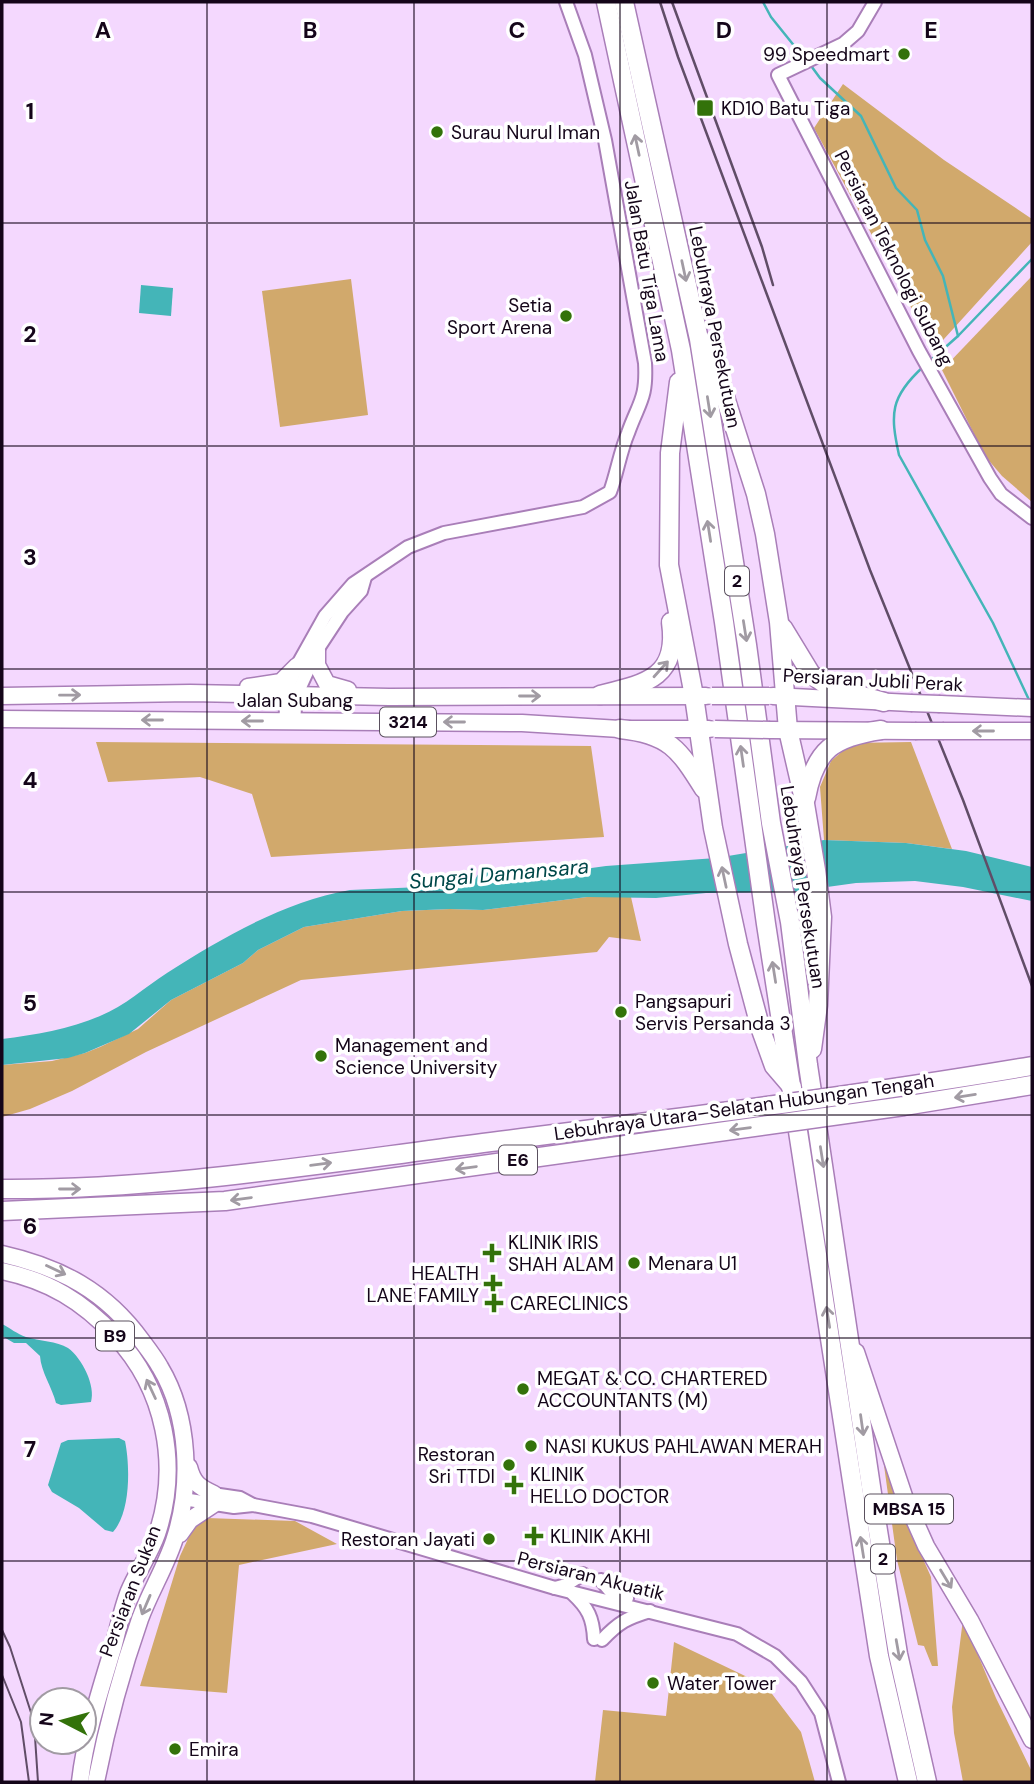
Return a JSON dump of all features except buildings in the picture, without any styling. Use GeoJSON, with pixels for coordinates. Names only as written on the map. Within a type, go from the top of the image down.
{"type":"FeatureCollection","features":[{"type":"Feature","properties":{"kind":"highway","name":"Lebuhraya Persekutuan"},"geometry":{"type":"LineString","coordinates":[[606,2],[681,350],[879,1656],[908,1782]]}},
{"type":"Feature","properties":{"kind":"highway","name":"Lebuhraya Persekutuan"},"geometry":{"type":"LineString","coordinates":[[624,2],[699,339],[747,645],[771,823],[790,922],[808,1065],[898,1654],[927,1782]]}},
{"type":"Feature","properties":{"kind":"highway"},"geometry":{"type":"LineString","coordinates":[[699,339],[705,345],[715,366],[756,494],[776,591],[779,622],[779,730],[805,804],[822,917],[817,1018],[808,1065]]}},
{"type":"Feature","properties":{"kind":"highway"},"geometry":{"type":"LineString","coordinates":[[600,695],[648,681],[667,665],[673,636],[669,565],[670,453],[678,402],[681,350]]}},
{"type":"Feature","properties":{"kind":"highway"},"geometry":{"type":"LineString","coordinates":[[669,565],[694,696],[707,729],[713,828],[738,944],[761,1030],[774,1066],[792,1087]]}},
{"type":"Feature","properties":{"kind":"highway"},"geometry":{"type":"LineString","coordinates":[[779,622],[811,674],[829,687],[884,702]]}},
{"type":"Feature","properties":{"kind":"highway"},"geometry":{"type":"LineString","coordinates":[[620,729],[645,732],[666,741],[689,764],[710,798]]}},
{"type":"Feature","properties":{"kind":"highway"},"geometry":{"type":"LineString","coordinates":[[805,804],[815,765],[828,749],[851,734],[881,730]]}},
{"type":"Feature","properties":{"kind":"highway","name":"Lebuhraya Utara–Selatan Hubungan Tengah"},"geometry":{"type":"LineString","coordinates":[[2,1189],[91,1189],[223,1177],[901,1088],[1032,1066]]}},
{"type":"Feature","properties":{"kind":"highway","name":"Lebuhraya Utara–Selatan Hubungan Tengah"},"geometry":{"type":"LineString","coordinates":[[2,1211],[225,1201],[904,1106],[1032,1085]]}},
{"type":"Feature","properties":{"kind":"main road"},"geometry":{"type":"LineString","coordinates":[[317,650],[317,665],[327,684],[389,697]]}},
{"type":"Feature","properties":{"kind":"main road"},"geometry":{"type":"LineString","coordinates":[[190,693],[281,682],[297,666]]}},
{"type":"Feature","properties":{"kind":"main road","name":"Jalan Subang"},"geometry":{"type":"LineString","coordinates":[[2,696],[190,693],[389,697],[712,696]]}},
{"type":"Feature","properties":{"kind":"main road","name":"Persiaran Jubli Perak"},"geometry":{"type":"LineString","coordinates":[[712,696],[778,696],[1024,708]]}},
{"type":"Feature","properties":{"kind":"main road","name":"Jalan Subang"},"geometry":{"type":"LineString","coordinates":[[2,719],[522,723],[620,729],[707,729]]}},
{"type":"Feature","properties":{"kind":"main road"},"geometry":{"type":"LineString","coordinates":[[2,727],[34,720]]}},
{"type":"Feature","properties":{"kind":"main road","name":"3214"},"geometry":{"type":"LineString","coordinates":[[707,729],[1027,731]]}},
{"type":"Feature","properties":{"kind":"main road","name":"Persiaran Sukan"},"geometry":{"type":"LineString","coordinates":[[2,1254],[55,1269],[81,1283],[119,1313],[161,1368],[175,1402],[186,1454],[174,1543],[142,1615],[117,1686],[96,1782]]}},
{"type":"Feature","properties":{"kind":"main road","name":"Persiaran Sukan"},"geometry":{"type":"LineString","coordinates":[[2,1271],[31,1277],[69,1296],[87,1308],[122,1343],[144,1372],[157,1400],[168,1455],[164,1502],[156,1534],[128,1593],[80,1782]]}},
{"type":"Feature","properties":{"kind":"main road","name":"MBSA 15"},"geometry":{"type":"LineString","coordinates":[[850,1333],[905,1499],[926,1546],[970,1620],[1032,1740]]}},
{"type":"Feature","properties":{"kind":"main road"},"geometry":{"type":"LineString","coordinates":[[174,1543],[190,1520],[214,1499],[192,1479],[186,1454]]}},
{"type":"Feature","properties":{"kind":"main road"},"geometry":{"type":"LineString","coordinates":[[156,1534],[166,1522],[181,1494],[168,1455]]}},
{"type":"Feature","properties":{"kind":"street","name":"Jalan Batu Tiga Lama"},"geometry":{"type":"LineString","coordinates":[[291,696],[297,666],[325,615],[353,584],[408,547],[444,533],[583,507],[610,492],[628,431],[640,408],[646,381],[645,363],[618,206],[594,94],[566,2]]}},
{"type":"Feature","properties":{"kind":"street","name":"Persiaran Teknologi Subang"},"geometry":{"type":"LineString","coordinates":[[875,2],[858,31],[836,48],[778,75],[919,351],[989,478],[1001,494],[1032,518]]}},
{"type":"Feature","properties":{"kind":"street"},"geometry":{"type":"LineString","coordinates":[[290,721],[291,696],[341,612],[361,591],[365,577]]}},
{"type":"Feature","properties":{"kind":"street","name":"Persiaran Akuatik"},"geometry":{"type":"LineString","coordinates":[[181,1494],[214,1499],[240,1498],[253,1505],[312,1516],[555,1588],[737,1634],[775,1656],[801,1682],[821,1713],[839,1782]]}},
{"type":"Feature","properties":{"kind":"street"},"geometry":{"type":"LineString","coordinates":[[555,1588],[566,1585],[583,1574]]}},
{"type":"Feature","properties":{"kind":"street"},"geometry":{"type":"LineString","coordinates":[[571,1592],[589,1612],[598,1639],[627,1618],[648,1611],[638,1602],[612,1593],[601,1580]]}},
{"type":"Feature","properties":{"kind":"shaded area"},"geometry":{"type":"Polygon","coordinates":[[[843,84],[944,160],[1032,219],[1032,242],[934,350],[814,128],[843,84]]]}},
{"type":"Feature","properties":{"kind":"shaded area"},"geometry":{"type":"Polygon","coordinates":[[[1032,276],[1032,502],[1002,476],[985,456],[942,370],[1032,276]]]}},
{"type":"Feature","properties":{"kind":"shaded area"},"geometry":{"type":"Polygon","coordinates":[[[351,279],[368,415],[280,427],[262,291],[351,279]]]}},
{"type":"Feature","properties":{"kind":"shaded area"},"geometry":{"type":"Polygon","coordinates":[[[141,285],[173,288],[171,316],[139,313],[141,285]]]}},
{"type":"Feature","properties":{"kind":"shaded area"},"geometry":{"type":"Polygon","coordinates":[[[96,742],[591,746],[604,837],[271,857],[252,794],[200,777],[108,782],[96,742]]]}},
{"type":"Feature","properties":{"kind":"shaded area"},"geometry":{"type":"Polygon","coordinates":[[[911,742],[952,849],[906,843],[824,840],[820,787],[831,761],[852,743],[911,742]]]}},
{"type":"Feature","properties":{"kind":"shaded area"},"geometry":{"type":"Polygon","coordinates":[[[824,840],[906,843],[966,851],[1032,867],[1032,901],[963,887],[915,881],[856,883],[791,892],[706,893],[656,898],[587,897],[483,910],[402,911],[304,927],[258,950],[243,963],[171,1000],[129,1034],[68,1058],[2,1065],[2,1039],[52,1031],[100,1016],[232,934],[278,912],[325,896],[350,890],[469,885],[482,868],[505,880],[606,866],[716,858],[824,840]]]}},
{"type":"Feature","properties":{"kind":"shaded area"},"geometry":{"type":"Polygon","coordinates":[[[587,897],[631,897],[641,941],[609,937],[597,952],[301,980],[146,1052],[72,1091],[30,1109],[2,1117],[2,1065],[52,1061],[100,1047],[138,1029],[171,1000],[243,963],[258,950],[304,927],[402,911],[483,910],[587,897]]]}},
{"type":"Feature","properties":{"kind":"shaded area"},"geometry":{"type":"Polygon","coordinates":[[[2,1324],[23,1336],[68,1348],[83,1365],[90,1381],[91,1402],[61,1405],[56,1403],[40,1356],[26,1343],[14,1343],[2,1336],[2,1324]]]}},
{"type":"Feature","properties":{"kind":"shaded area"},"geometry":{"type":"Polygon","coordinates":[[[119,1438],[125,1441],[128,1488],[123,1513],[113,1532],[105,1530],[79,1508],[52,1492],[48,1485],[61,1443],[68,1440],[119,1438]]]}},
{"type":"Feature","properties":{"kind":"shaded area"},"geometry":{"type":"Polygon","coordinates":[[[883,1458],[931,1577],[938,1666],[932,1666],[924,1646],[918,1645],[897,1560],[883,1458]]]}},
{"type":"Feature","properties":{"kind":"shaded area"},"geometry":{"type":"Polygon","coordinates":[[[207,1518],[295,1521],[337,1544],[239,1565],[227,1693],[140,1686],[180,1556],[193,1528],[207,1518]]]}},
{"type":"Feature","properties":{"kind":"shaded area"},"geometry":{"type":"Polygon","coordinates":[[[963,1619],[996,1698],[1032,1772],[1032,1782],[963,1782],[952,1707],[963,1619]]]}},
{"type":"Feature","properties":{"kind":"shaded area"},"geometry":{"type":"Polygon","coordinates":[[[674,1642],[766,1686],[801,1732],[815,1782],[595,1782],[603,1710],[666,1716],[674,1642]]]}},
{"type":"Feature","properties":{"kind":"waterway"},"geometry":{"type":"LineString","coordinates":[[763,2],[771,17],[804,58]]}},
{"type":"Feature","properties":{"kind":"waterway"},"geometry":{"type":"LineString","coordinates":[[809,63],[820,78],[861,116],[896,188],[917,210],[925,240],[943,276],[958,336]]}},
{"type":"Feature","properties":{"kind":"waterway"},"geometry":{"type":"LineString","coordinates":[[931,360],[958,336],[1032,259]]}},
{"type":"Feature","properties":{"kind":"waterway"},"geometry":{"type":"LineString","coordinates":[[923,367],[904,388],[895,407],[894,428],[899,455],[993,623],[1030,702]]}},
{"type":"Feature","properties":{"kind":"tram line"},"geometry":{"type":"LineString","coordinates":[[2,1630],[34,1722],[38,1782]]}},
{"type":"Feature","properties":{"kind":"tram line"},"geometry":{"type":"LineString","coordinates":[[2,1675],[21,1722],[29,1782]]}},
{"type":"Feature","properties":{"kind":"railway"},"geometry":{"type":"LineString","coordinates":[[660,2],[678,57],[870,570],[963,800],[1032,986]]}},
{"type":"Feature","properties":{"kind":"railway"},"geometry":{"type":"LineString","coordinates":[[672,2],[762,247],[773,285]]}},
{"type":"Feature","properties":{"kind":"place","name":"99 Speedmart"},"geometry":{"type":"Point","coordinates":[904,54]}},
{"type":"Feature","properties":{"kind":"place","name":"KD10 Batu Tiga"},"geometry":{"type":"Point","coordinates":[705,108]}},
{"type":"Feature","properties":{"kind":"place","name":"Surau Nurul Iman"},"geometry":{"type":"Point","coordinates":[437,132]}},
{"type":"Feature","properties":{"kind":"place","name":"Setia Sport Arena"},"geometry":{"type":"Point","coordinates":[566,316]}},
{"type":"Feature","properties":{"kind":"place","name":"Pangsapuri Servis Persanda 3"},"geometry":{"type":"Point","coordinates":[621,1012]}},
{"type":"Feature","properties":{"kind":"place","name":"Management and Science University"},"geometry":{"type":"Point","coordinates":[321,1056]}},
{"type":"Feature","properties":{"kind":"place","name":"KLINIK IRIS SHAH ALAM"},"geometry":{"type":"Point","coordinates":[492,1253]}},
{"type":"Feature","properties":{"kind":"place","name":"Menara U1"},"geometry":{"type":"Point","coordinates":[634,1263]}},
{"type":"Feature","properties":{"kind":"place","name":"HEALTH LANE FAMILY"},"geometry":{"type":"Point","coordinates":[493,1284]}},
{"type":"Feature","properties":{"kind":"place","name":"CARECLINICS"},"geometry":{"type":"Point","coordinates":[494,1303]}},
{"type":"Feature","properties":{"kind":"place","name":"MEGAT & CO. CHARTERED ACCOUNTANTS (M)"},"geometry":{"type":"Point","coordinates":[523,1389]}},
{"type":"Feature","properties":{"kind":"place","name":"NASI KUKUS PAHLAWAN MERAH"},"geometry":{"type":"Point","coordinates":[531,1446]}},
{"type":"Feature","properties":{"kind":"place","name":"Restoran Sri TTDI"},"geometry":{"type":"Point","coordinates":[509,1465]}},
{"type":"Feature","properties":{"kind":"place","name":"KLINIK HELLO DOCTOR"},"geometry":{"type":"Point","coordinates":[514,1485]}},
{"type":"Feature","properties":{"kind":"place","name":"KLINIK AKHI"},"geometry":{"type":"Point","coordinates":[534,1536]}},
{"type":"Feature","properties":{"kind":"place","name":"Restoran Jayati"},"geometry":{"type":"Point","coordinates":[489,1539]}},
{"type":"Feature","properties":{"kind":"place","name":"Water Tower"},"geometry":{"type":"Point","coordinates":[653,1683]}},
{"type":"Feature","properties":{"kind":"place","name":"Emira"},"geometry":{"type":"Point","coordinates":[175,1749]}},
{"type":"Feature","properties":{"kind":"water label","name":"Sungai Damansara"},"geometry":{"type":"Point","coordinates":[499,874]}}]}
